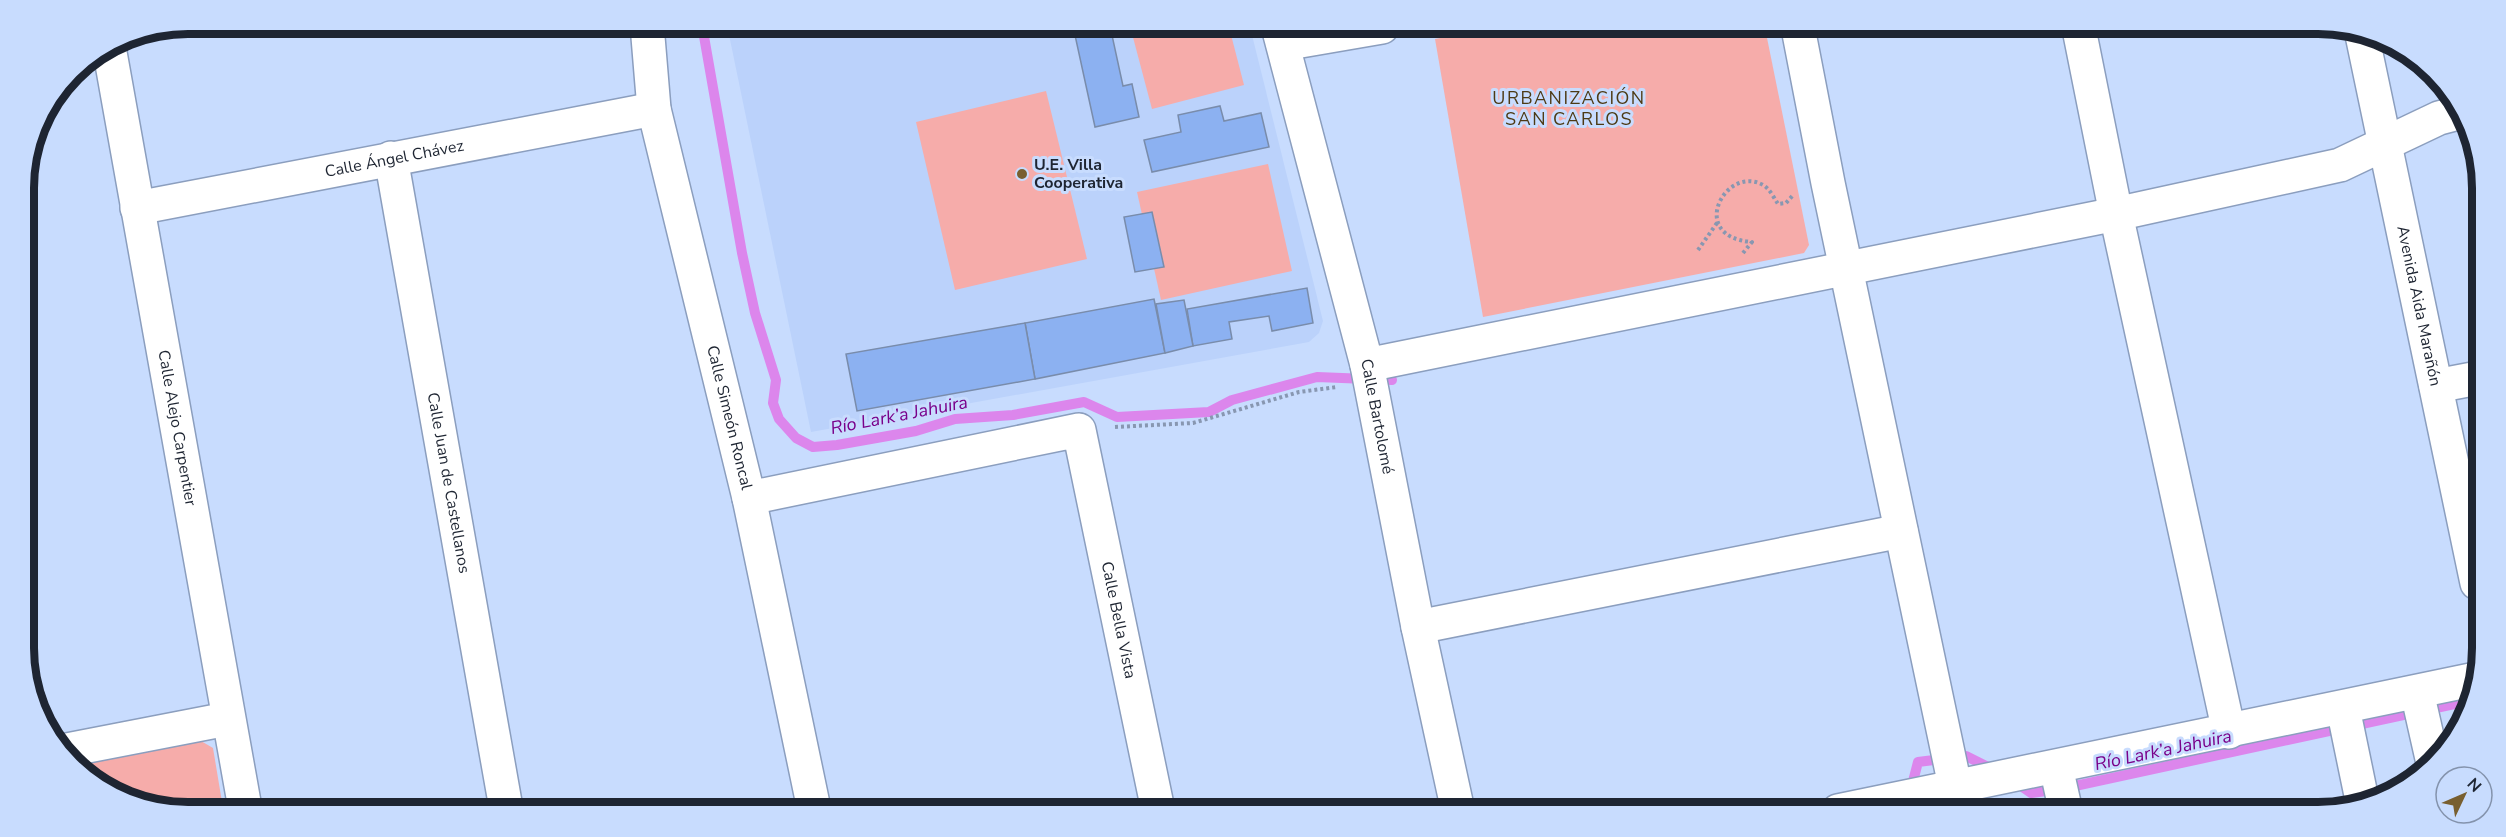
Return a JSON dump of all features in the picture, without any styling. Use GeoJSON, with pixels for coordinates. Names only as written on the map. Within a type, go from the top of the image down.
{"type":"FeatureCollection","features":[{"type":"Feature","properties":{"kind":"street","name":"Calle Simeón Roncal"},"geometry":{"type":"LineString","coordinates":[[648,35],[654,109],[749,498],[813,802]]}},
{"type":"Feature","properties":{"kind":"street","name":"Calle Bartolomé"},"geometry":{"type":"LineString","coordinates":[[1281,35],[1374,400],[1418,627],[1456,802]]}},
{"type":"Feature","properties":{"kind":"street"},"geometry":{"type":"LineString","coordinates":[[1799,35],[1900,531],[1955,786]]}},
{"type":"Feature","properties":{"kind":"street"},"geometry":{"type":"LineString","coordinates":[[2080,35],[2116,214],[2229,732]]}},
{"type":"Feature","properties":{"kind":"street","name":"Avenida Aida Marañón"},"geometry":{"type":"LineString","coordinates":[[2363,42],[2472,559]]}},
{"type":"Feature","properties":{"kind":"street","name":"Calle Alejo Carpentier"},"geometry":{"type":"LineString","coordinates":[[110,55],[227,719],[244,802]]}},
{"type":"Feature","properties":{"kind":"street","name":"Calle Ángel Chávez"},"geometry":{"type":"LineString","coordinates":[[137,208],[654,109]]}},
{"type":"Feature","properties":{"kind":"street"},"geometry":{"type":"LineString","coordinates":[[1366,365],[2116,214],[2340,165],[2384,142],[2453,114]]}},
{"type":"Feature","properties":{"kind":"street","name":"Calle Juan de Castellanos"},"geometry":{"type":"LineString","coordinates":[[391,158],[505,802]]}},
{"type":"Feature","properties":{"kind":"street"},"geometry":{"type":"LineString","coordinates":[[2436,386],[2472,379]]}},
{"type":"Feature","properties":{"kind":"street"},"geometry":{"type":"LineString","coordinates":[[749,498],[1079,430]]}},
{"type":"Feature","properties":{"kind":"street","name":"Calle Bella Vista"},"geometry":{"type":"LineString","coordinates":[[1079,430],[1156,802]]}},
{"type":"Feature","properties":{"kind":"street"},"geometry":{"type":"LineString","coordinates":[[1418,627],[1900,531]]}},
{"type":"Feature","properties":{"kind":"street"},"geometry":{"type":"LineString","coordinates":[[1883,802],[2467,682]]}},
{"type":"Feature","properties":{"kind":"street"},"geometry":{"type":"LineString","coordinates":[[2417,692],[2431,752]]}},
{"type":"Feature","properties":{"kind":"street"},"geometry":{"type":"LineString","coordinates":[[2343,708],[2361,796]]}},
{"type":"Feature","properties":{"kind":"street"},"geometry":{"type":"LineString","coordinates":[[72,749],[227,719]]}},
{"type":"Feature","properties":{"kind":"street"},"geometry":{"type":"LineString","coordinates":[[2056,767],[2064,802]]}},
{"type":"Feature","properties":{"kind":"path"},"geometry":{"type":"LineString","coordinates":[[1738,291],[1733,266],[1752,242],[1740,241],[1728,236],[1717,223],[1715,210],[1722,197],[1740,183],[1749,182],[1763,185],[1778,204],[1786,203],[1798,190],[1828,183]]}},
{"type":"Feature","properties":{"kind":"path"},"geometry":{"type":"LineString","coordinates":[[1698,250],[1717,223]]}},
{"type":"Feature","properties":{"kind":"path"},"geometry":{"type":"LineString","coordinates":[[1079,430],[1193,423],[1299,392],[1333,386],[1352,389],[1374,400]]}},
{"type":"Feature","properties":{"kind":"shaded area","name":"U.E. Villa Cooperativa"},"geometry":{"type":"Polygon","coordinates":[[[729,35],[1252,35],[1323,321],[1319,333],[1309,342],[811,432],[729,35]]]}},
{"type":"Feature","properties":{"kind":"shaded area"},"geometry":{"type":"Polygon","coordinates":[[[1132,35],[1231,35],[1244,85],[1152,109],[1132,35]]]}},
{"type":"Feature","properties":{"kind":"shaded area"},"geometry":{"type":"Polygon","coordinates":[[[1456,35],[1766,35],[1809,245],[1804,253],[1483,317],[1435,39],[1456,35]]]}},
{"type":"Feature","properties":{"kind":"shaded area"},"geometry":{"type":"Polygon","coordinates":[[[1046,91],[1087,259],[955,290],[916,122],[1046,91]]]}},
{"type":"Feature","properties":{"kind":"shaded area"},"geometry":{"type":"Polygon","coordinates":[[[1268,164],[1292,271],[1161,300],[1137,192],[1268,164]]]}},
{"type":"Feature","properties":{"kind":"shaded area"},"geometry":{"type":"Polygon","coordinates":[[[201,741],[213,748],[222,802],[168,801],[148,797],[111,782],[84,762],[201,741]]]}},
{"type":"Feature","properties":{"kind":"building"},"geometry":{"type":"Polygon","coordinates":[[[1075,35],[1112,35],[1123,86],[1132,84],[1139,117],[1095,127],[1075,35]]]}},
{"type":"Feature","properties":{"kind":"building"},"geometry":{"type":"Polygon","coordinates":[[[1220,106],[1224,121],[1261,113],[1269,147],[1152,172],[1144,140],[1181,132],[1178,115],[1220,106]]]}},
{"type":"Feature","properties":{"kind":"building"},"geometry":{"type":"Polygon","coordinates":[[[1152,212],[1164,267],[1135,272],[1124,217],[1152,212]]]}},
{"type":"Feature","properties":{"kind":"building"},"geometry":{"type":"Polygon","coordinates":[[[1307,288],[1313,323],[1272,331],[1269,316],[1229,322],[1232,339],[1193,346],[1187,309],[1307,288]]]}},
{"type":"Feature","properties":{"kind":"building"},"geometry":{"type":"Polygon","coordinates":[[[1154,299],[1165,353],[1035,379],[1025,323],[1154,299]]]}},
{"type":"Feature","properties":{"kind":"building"},"geometry":{"type":"Polygon","coordinates":[[[1184,300],[1193,346],[1165,353],[1156,304],[1184,300]]]}},
{"type":"Feature","properties":{"kind":"building"},"geometry":{"type":"Polygon","coordinates":[[[1025,323],[1035,379],[857,411],[846,354],[1025,323]]]}},
{"type":"Feature","properties":{"kind":"waterway","name":"Río Lark’a Jahuira"},"geometry":{"type":"LineString","coordinates":[[704,35],[742,253],[755,313],[776,380],[773,403],[779,419],[796,438],[813,447],[916,431],[955,419],[1013,415],[1084,402],[1117,417],[1209,412],[1232,400],[1317,377],[1392,380]]}},
{"type":"Feature","properties":{"kind":"waterway","name":"Río Lark’a Jahuira"},"geometry":{"type":"LineString","coordinates":[[2015,782],[2031,793],[2061,789],[2462,702]]}},
{"type":"Feature","properties":{"kind":"waterway","name":"Río Lark’a Jahuira"},"geometry":{"type":"LineString","coordinates":[[1910,793],[1918,762],[1966,756],[1996,771]]}},
{"type":"Feature","properties":{"kind":"place","name":"U.E. Villa Cooperativa"},"geometry":{"type":"Point","coordinates":[1022,174]}},
{"type":"Feature","properties":{"kind":"district","name":"URBANIZACIÓN SAN CARLOS"},"geometry":{"type":"Point","coordinates":[1569,108]}}]}
